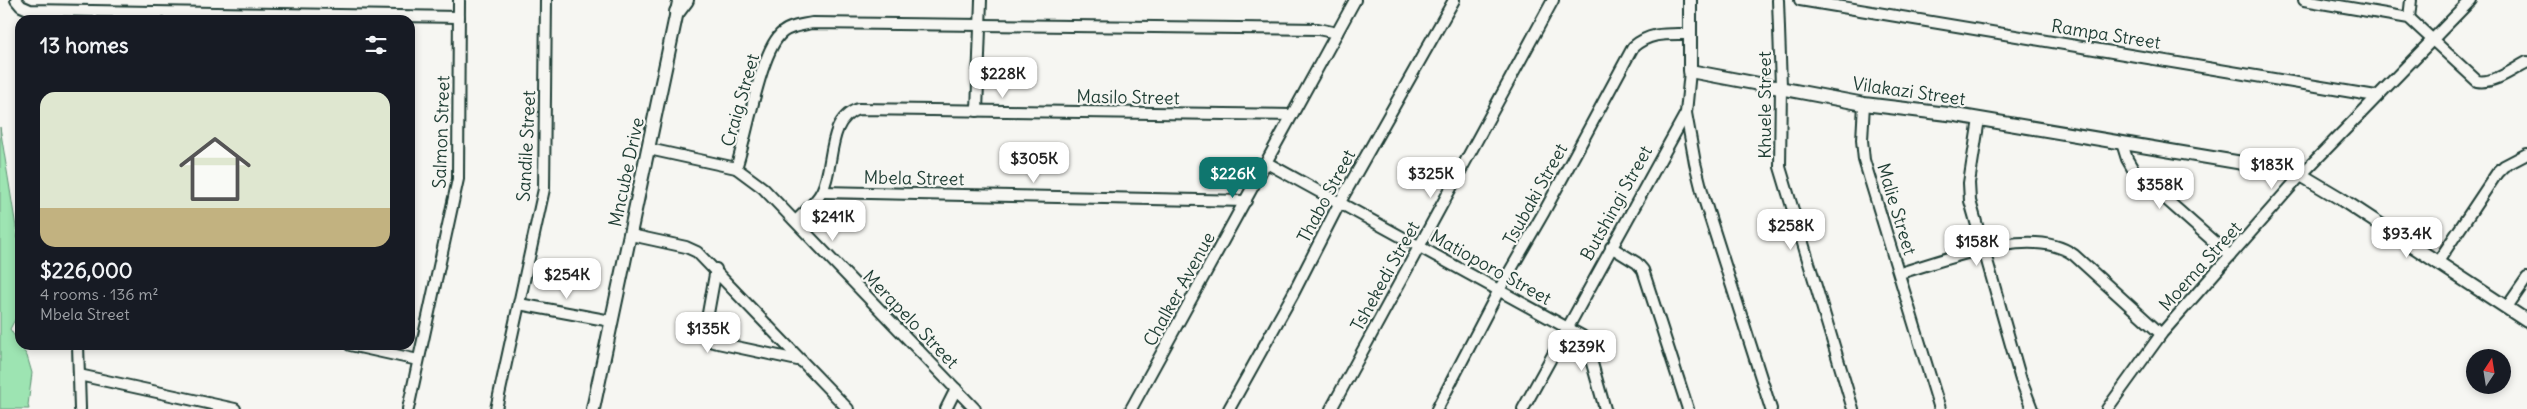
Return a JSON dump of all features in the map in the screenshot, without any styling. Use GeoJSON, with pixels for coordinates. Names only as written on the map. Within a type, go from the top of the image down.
{"type":"FeatureCollection","features":[{"type":"Feature","properties":{"kind":"main road"},"geometry":{"type":"LineString","coordinates":[[678,6],[686,0]]}},
{"type":"Feature","properties":{"kind":"street"},"geometry":{"type":"LineString","coordinates":[[16,0],[21,6],[30,10],[189,15]]}},
{"type":"Feature","properties":{"kind":"street","name":"Salmon Street"},"geometry":{"type":"LineString","coordinates":[[408,409],[458,179],[459,0]]}},
{"type":"Feature","properties":{"kind":"street","name":"Sandile Street"},"geometry":{"type":"LineString","coordinates":[[496,409],[544,189],[546,0]]}},
{"type":"Feature","properties":{"kind":"street"},"geometry":{"type":"LineString","coordinates":[[978,111],[981,0]]}},
{"type":"Feature","properties":{"kind":"street","name":"Chalker Avenue"},"geometry":{"type":"LineString","coordinates":[[1131,409],[1355,0]]}},
{"type":"Feature","properties":{"kind":"street","name":"Thabo Street"},"geometry":{"type":"LineString","coordinates":[[1229,409],[1293,294],[1340,202],[1454,0]]}},
{"type":"Feature","properties":{"kind":"street","name":"Tshekedi Street"},"geometry":{"type":"LineString","coordinates":[[1331,409],[1553,0]]}},
{"type":"Feature","properties":{"kind":"street","name":"Butshingi Street"},"geometry":{"type":"LineString","coordinates":[[1523,409],[1686,113],[1690,71],[1690,0]]}},
{"type":"Feature","properties":{"kind":"street","name":"Khuele Street"},"geometry":{"type":"LineString","coordinates":[[1778,0],[1781,86],[1780,167],[1853,409]]}},
{"type":"Feature","properties":{"kind":"street","name":"Rampa Street"},"geometry":{"type":"LineString","coordinates":[[1800,0],[2376,96]]}},
{"type":"Feature","properties":{"kind":"street"},"geometry":{"type":"LineString","coordinates":[[2304,0],[2409,18],[2434,39],[2477,81],[2495,80],[2527,62]]}},
{"type":"Feature","properties":{"kind":"street"},"geometry":{"type":"LineString","coordinates":[[2409,18],[2411,0]]}},
{"type":"Feature","properties":{"kind":"street","name":"Moema Street"},"geometry":{"type":"LineString","coordinates":[[2107,409],[2161,334],[2302,174],[2471,0]]}},
{"type":"Feature","properties":{"kind":"street","name":"Mncube Drive"},"geometry":{"type":"LineString","coordinates":[[593,409],[678,6]]}},
{"type":"Feature","properties":{"kind":"street"},"geometry":{"type":"LineString","coordinates":[[415,18],[459,17]]}},
{"type":"Feature","properties":{"kind":"street","name":"Craig Street"},"geometry":{"type":"LineString","coordinates":[[736,168],[764,69],[774,44],[784,31],[812,22],[1318,29],[1337,33]]}},
{"type":"Feature","properties":{"kind":"street","name":"Tsubaki Street"},"geometry":{"type":"LineString","coordinates":[[1437,409],[1499,290],[1544,212],[1633,47],[1648,36],[1689,34]]}},
{"type":"Feature","properties":{"kind":"street","name":"Vilakazi Street"},"geometry":{"type":"LineString","coordinates":[[1690,71],[1781,86],[1864,104],[1979,119],[2288,170],[2302,174],[2527,321]]}},
{"type":"Feature","properties":{"kind":"street","name":"Malie Street"},"geometry":{"type":"LineString","coordinates":[[1864,104],[1862,140],[1864,160],[1940,409]]}},
{"type":"Feature","properties":{"kind":"street","name":"Masilo Street"},"geometry":{"type":"LineString","coordinates":[[796,221],[822,192],[840,122],[850,112],[858,109],[1292,115]]}},
{"type":"Feature","properties":{"kind":"street"},"geometry":{"type":"LineString","coordinates":[[1686,113],[1695,163],[1704,198],[1771,409]]}},
{"type":"Feature","properties":{"kind":"street"},"geometry":{"type":"LineString","coordinates":[[1979,119],[1969,191],[2021,380],[2032,409]]}},
{"type":"Feature","properties":{"kind":"street"},"geometry":{"type":"LineString","coordinates":[[2122,143],[2127,159],[2134,170],[2230,256]]}},
{"type":"Feature","properties":{"kind":"street","name":"Merapelo Street"},"geometry":{"type":"LineString","coordinates":[[649,149],[736,168],[763,188],[975,409]]}},
{"type":"Feature","properties":{"kind":"street"},"geometry":{"type":"LineString","coordinates":[[2437,263],[2497,173],[2504,166],[2527,154]]}},
{"type":"Feature","properties":{"kind":"street","name":"Matioporo Street"},"geometry":{"type":"LineString","coordinates":[[1267,163],[1568,327],[1585,339],[1606,409]]}},
{"type":"Feature","properties":{"kind":"street","name":"Mbela Street"},"geometry":{"type":"LineString","coordinates":[[822,192],[1246,201]]}},
{"type":"Feature","properties":{"kind":"street"},"geometry":{"type":"LineString","coordinates":[[630,235],[686,247],[697,252],[716,269],[848,409]]}},
{"type":"Feature","properties":{"kind":"street"},"geometry":{"type":"LineString","coordinates":[[1900,273],[2026,241],[2068,251],[2161,334]]}},
{"type":"Feature","properties":{"kind":"street"},"geometry":{"type":"LineString","coordinates":[[1611,247],[1637,263],[1643,270],[1688,409]]}},
{"type":"Feature","properties":{"kind":"street"},"geometry":{"type":"LineString","coordinates":[[716,269],[704,330],[707,337],[712,342],[802,361]]}},
{"type":"Feature","properties":{"kind":"street"},"geometry":{"type":"LineString","coordinates":[[2507,307],[2527,278]]}},
{"type":"Feature","properties":{"kind":"street"},"geometry":{"type":"LineString","coordinates":[[519,304],[611,321]]}},
{"type":"Feature","properties":{"kind":"street"},"geometry":{"type":"LineString","coordinates":[[78,350],[80,409]]}},
{"type":"Feature","properties":{"kind":"street"},"geometry":{"type":"LineString","coordinates":[[373,350],[418,360]]}},
{"type":"Feature","properties":{"kind":"street"},"geometry":{"type":"LineString","coordinates":[[79,375],[235,409]]}},
{"type":"Feature","properties":{"kind":"street"},"geometry":{"type":"LineString","coordinates":[[946,409],[956,389]]}},
{"type":"Feature","properties":{"kind":"green space"},"geometry":{"type":"Polygon","coordinates":[[[0,127],[15,221],[15,320],[10,329],[15,337],[15,350],[23,350],[32,373],[29,409],[0,409],[0,127]]]}}]}
